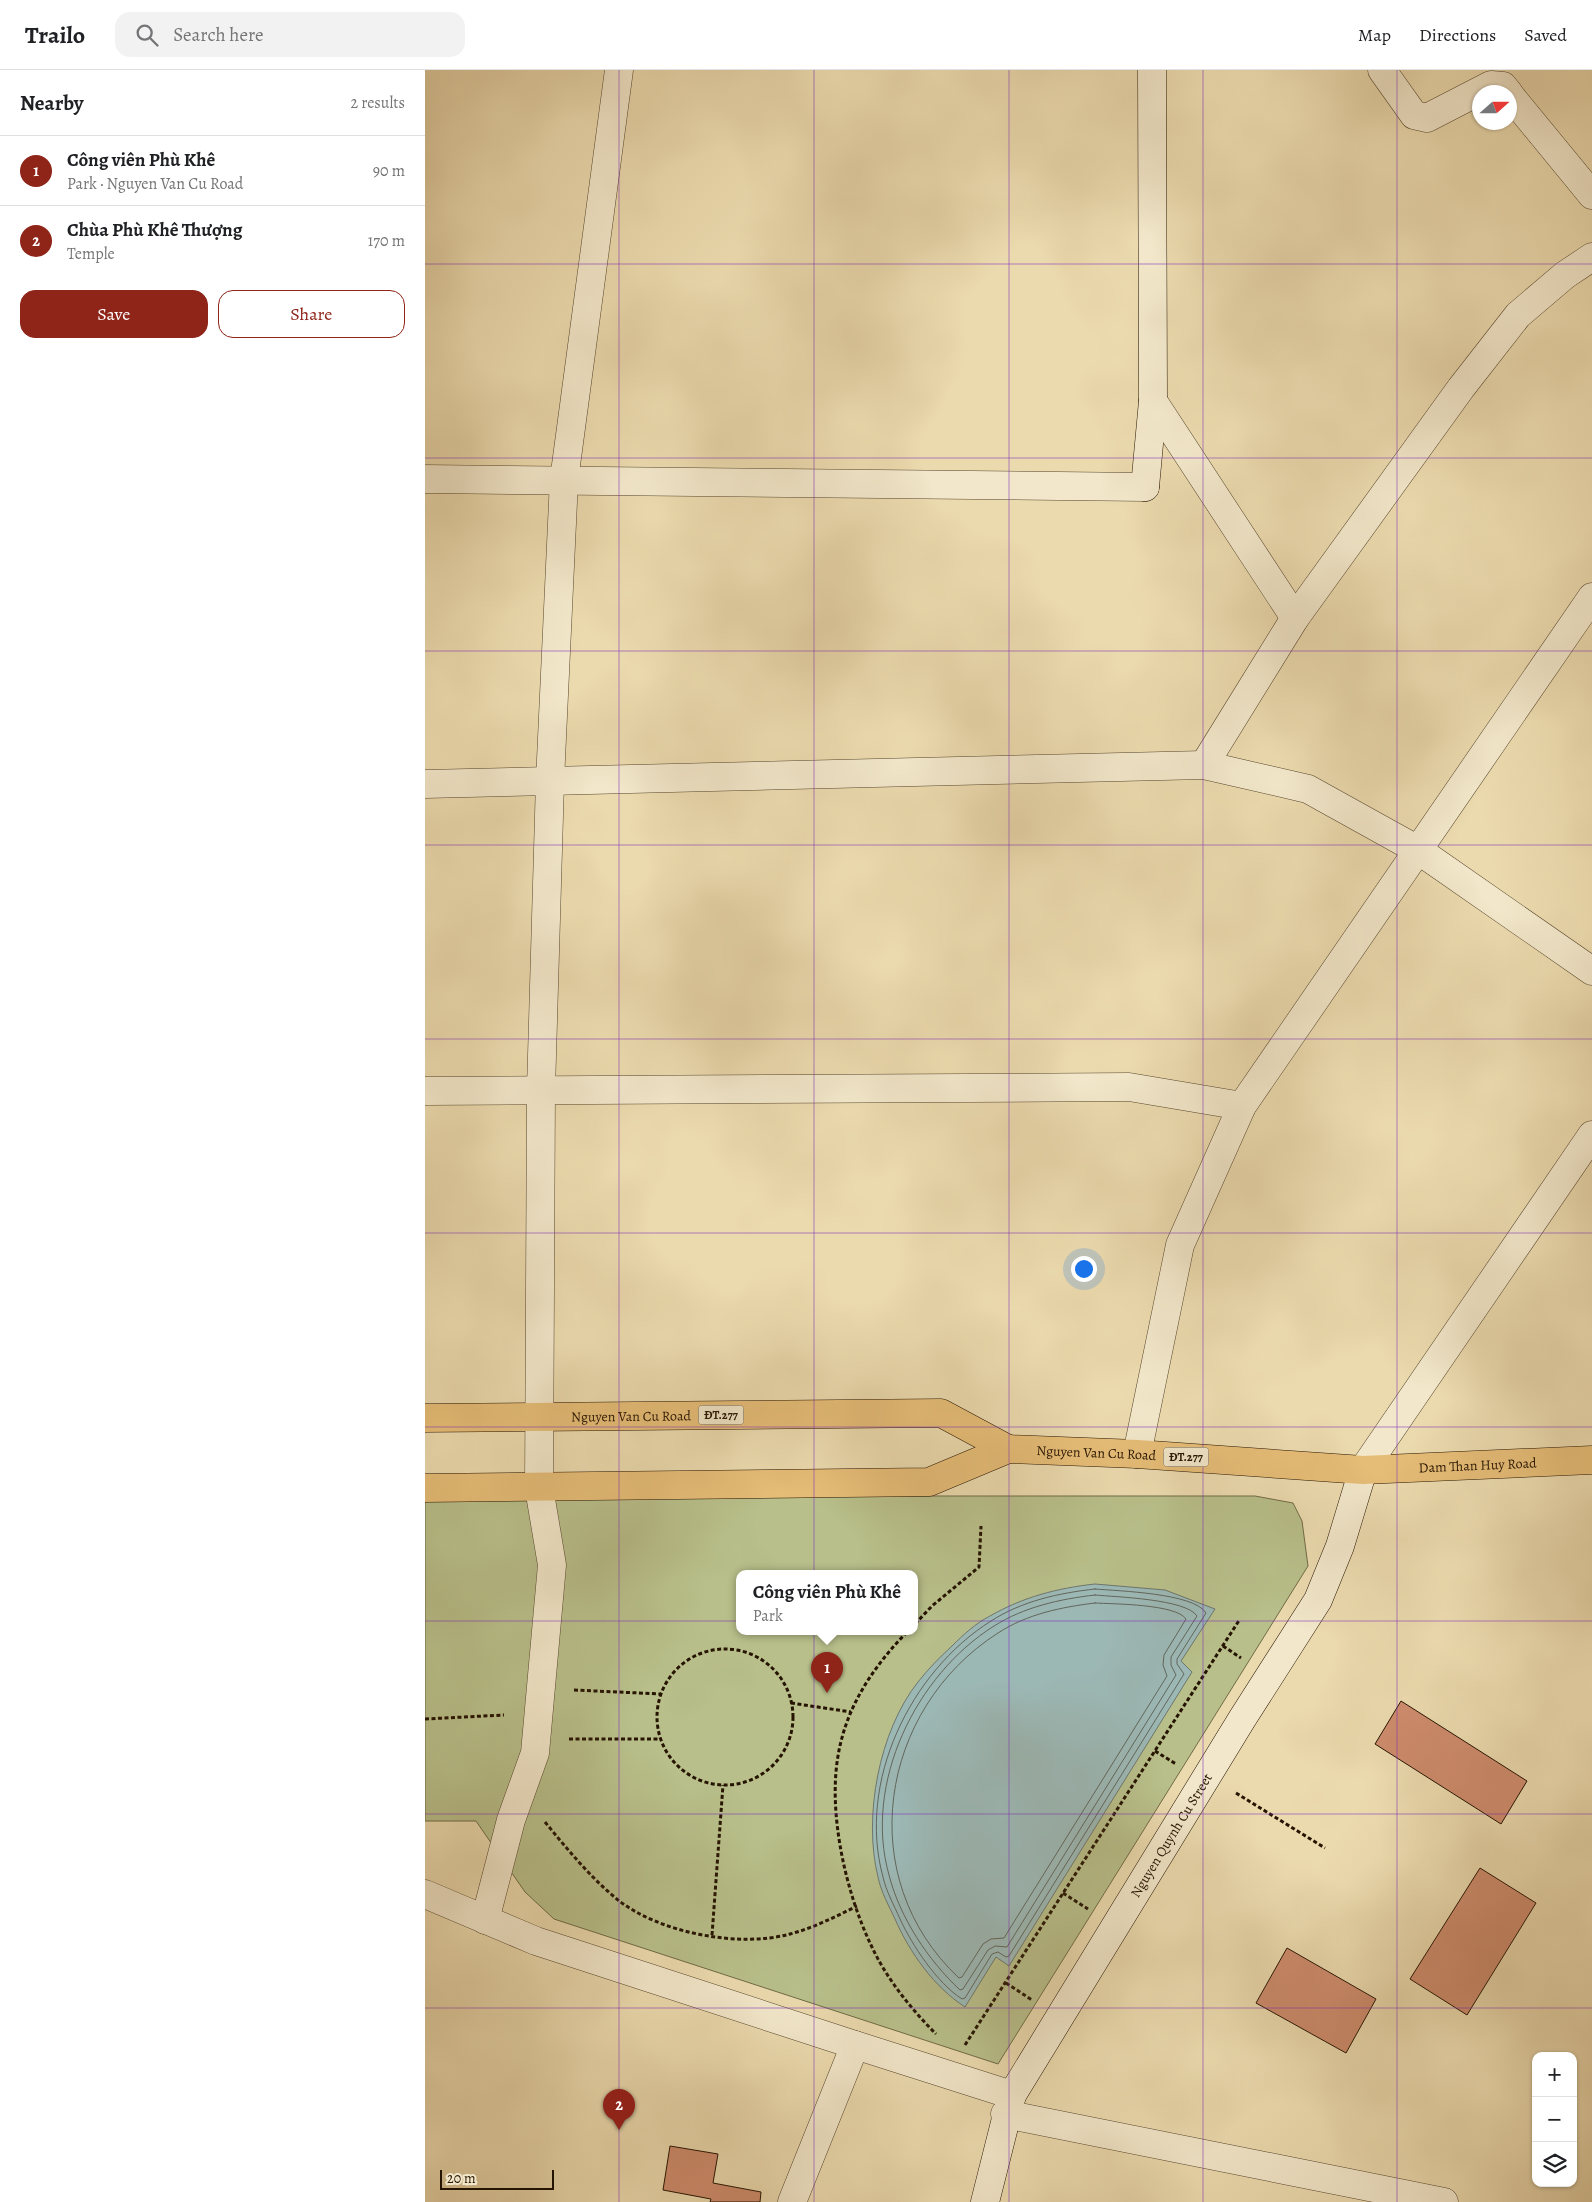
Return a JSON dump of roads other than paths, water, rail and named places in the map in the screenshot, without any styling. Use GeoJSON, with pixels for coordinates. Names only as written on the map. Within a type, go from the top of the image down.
{"type":"FeatureCollection","features":[{"type":"Feature","properties":{"kind":"main road","name":"Nguyen Van Cu Road"},"geometry":{"type":"LineString","coordinates":[[425,1418],[941,1413],[1008,1449]]}},
{"type":"Feature","properties":{"kind":"main road","name":"Nguyen Van Cu Road"},"geometry":{"type":"LineString","coordinates":[[425,1488],[929,1482],[1008,1449],[1137,1454],[1363,1470]]}},
{"type":"Feature","properties":{"kind":"main road","name":"Dam Than Huy Road"},"geometry":{"type":"LineString","coordinates":[[1363,1470],[1406,1470],[1592,1460]]}},
{"type":"Feature","properties":{"kind":"street"},"geometry":{"type":"LineString","coordinates":[[485,1920],[511,1820],[535,1753],[552,1565],[539,1488],[541,1090],[551,782],[565,480],[619,70]]}},
{"type":"Feature","properties":{"kind":"street"},"geometry":{"type":"LineString","coordinates":[[425,479],[1145,487],[1153,402],[1151,70]]}},
{"type":"Feature","properties":{"kind":"street"},"geometry":{"type":"LineString","coordinates":[[1382,70],[1414,115],[1427,118],[1472,95]]}},
{"type":"Feature","properties":{"kind":"street"},"geometry":{"type":"LineString","coordinates":[[1517,103],[1592,195]]}},
{"type":"Feature","properties":{"kind":"street"},"geometry":{"type":"LineString","coordinates":[[1204,765],[1295,618],[1386,490],[1518,315],[1565,275],[1592,257]]}},
{"type":"Feature","properties":{"kind":"street"},"geometry":{"type":"LineString","coordinates":[[1153,402],[1295,618]]}},
{"type":"Feature","properties":{"kind":"street"},"geometry":{"type":"LineString","coordinates":[[1137,1454],[1180,1245],[1242,1106],[1592,597]]}},
{"type":"Feature","properties":{"kind":"street"},"geometry":{"type":"LineString","coordinates":[[425,784],[1204,765],[1308,790],[1418,850],[1592,971]]}},
{"type":"Feature","properties":{"kind":"street"},"geometry":{"type":"LineString","coordinates":[[425,1091],[1129,1087],[1242,1106]]}},
{"type":"Feature","properties":{"kind":"street","name":"Nguyen Quynh Cu Street"},"geometry":{"type":"LineString","coordinates":[[985,2202],[1008,2105],[1207,1776],[1318,1600],[1340,1546],[1363,1470],[1592,1135]]}},
{"type":"Feature","properties":{"kind":"street"},"geometry":{"type":"LineString","coordinates":[[425,1894],[536,1941],[923,2068],[1008,2105],[1444,2202]]}},
{"type":"Feature","properties":{"kind":"street"},"geometry":{"type":"LineString","coordinates":[[792,2202],[855,2045]]}},
{"type":"Feature","properties":{"kind":"water"},"geometry":{"type":"Polygon","coordinates":[[[1095,1584],[1165,1590],[1215,1609],[1181,1661],[1192,1672],[1009,1966],[996,1957],[965,2007],[943,1990],[916,1957],[901,1932],[879,1883],[872,1828],[878,1775],[884,1749],[904,1702],[918,1682],[939,1659],[975,1626],[1002,1609],[1028,1599],[1054,1591],[1095,1584]]]}},
{"type":"Feature","properties":{"kind":"place","name":"Công viên Phù Khê"},"geometry":{"type":"Point","coordinates":[827,1693]}},
{"type":"Feature","properties":{"kind":"place","name":"Chùa Phù Khê Thượng"},"geometry":{"type":"Point","coordinates":[619,2130]}}]}
